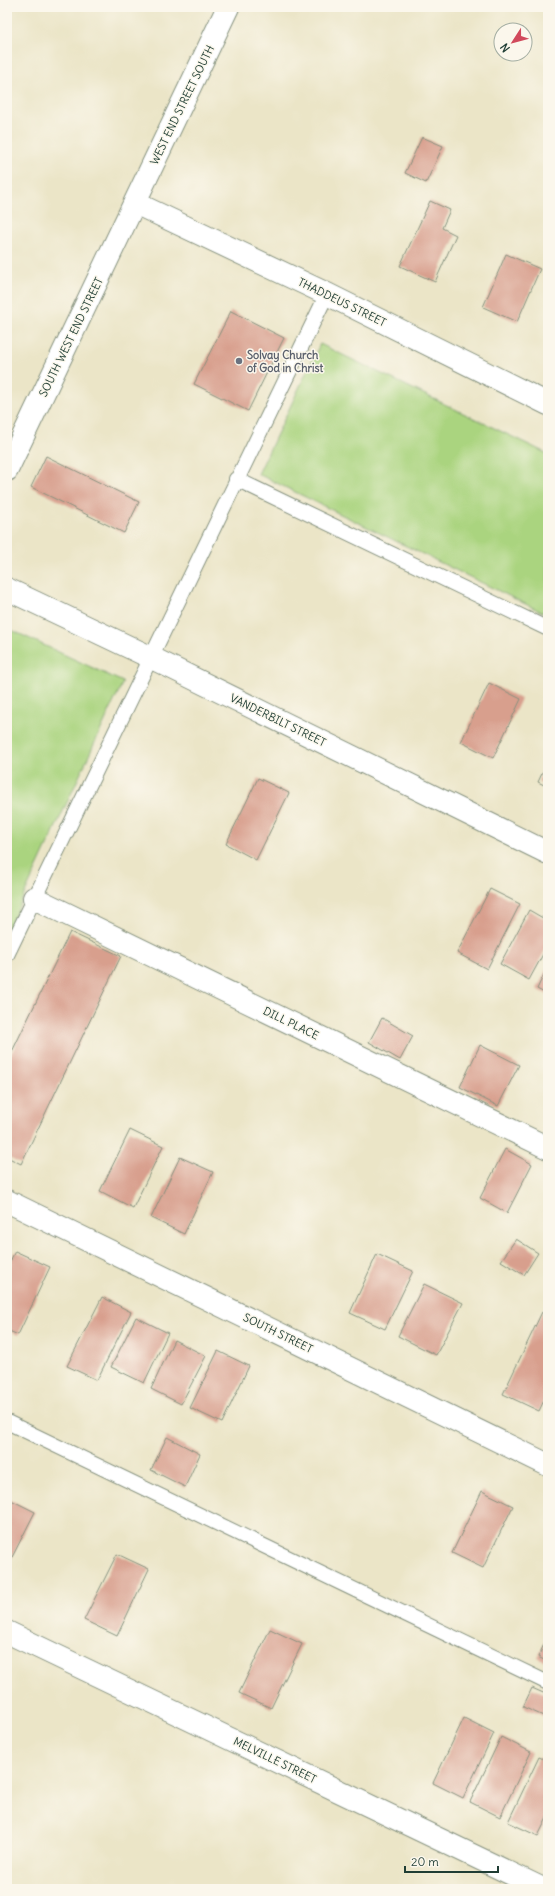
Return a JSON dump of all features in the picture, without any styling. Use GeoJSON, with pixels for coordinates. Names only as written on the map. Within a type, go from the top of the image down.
{"type":"FeatureCollection","features":[{"type":"Feature","properties":{"kind":"street","name":"WEST END STREET SOUTH"},"geometry":{"type":"LineString","coordinates":[[135,203],[228,7]]}},
{"type":"Feature","properties":{"kind":"street","name":"THADDEUS STREET"},"geometry":{"type":"LineString","coordinates":[[135,203],[327,294],[548,404]]}},
{"type":"Feature","properties":{"kind":"street","name":"SOUTH WEST END STREET"},"geometry":{"type":"LineString","coordinates":[[7,470],[135,203]]}},
{"type":"Feature","properties":{"kind":"street","name":"VANDERBILT STREET"},"geometry":{"type":"LineString","coordinates":[[7,589],[152,658],[548,852]]}},
{"type":"Feature","properties":{"kind":"street","name":"DILL PLACE"},"geometry":{"type":"LineString","coordinates":[[34,898],[548,1148]]}},
{"type":"Feature","properties":{"kind":"street","name":"SOUTH STREET"},"geometry":{"type":"LineString","coordinates":[[7,1201],[548,1464]]}},
{"type":"Feature","properties":{"kind":"street","name":"MELVILLE STREET"},"geometry":{"type":"LineString","coordinates":[[7,1632],[542,1889]]}},
{"type":"Feature","properties":{"kind":"lane"},"geometry":{"type":"LineString","coordinates":[[7,955],[152,658],[236,479],[327,294]]}},
{"type":"Feature","properties":{"kind":"lane"},"geometry":{"type":"LineString","coordinates":[[236,479],[548,629]]}},
{"type":"Feature","properties":{"kind":"lane"},"geometry":{"type":"LineString","coordinates":[[7,1422],[548,1683]]}},
{"type":"Feature","properties":{"kind":"green space"},"geometry":{"type":"Polygon","coordinates":[[[320,344],[548,454],[548,615],[258,474],[320,344]]]}},
{"type":"Feature","properties":{"kind":"green space"},"geometry":{"type":"Polygon","coordinates":[[[7,628],[123,682],[7,932],[7,628]]]}},
{"type":"Feature","properties":{"kind":"building"},"geometry":{"type":"Polygon","coordinates":[[[422,137],[443,146],[426,183],[405,173],[422,137]]]}},
{"type":"Feature","properties":{"kind":"building"},"geometry":{"type":"Polygon","coordinates":[[[430,201],[450,210],[442,228],[456,235],[435,282],[400,266],[430,201]]]}},
{"type":"Feature","properties":{"kind":"building"},"geometry":{"type":"Polygon","coordinates":[[[506,254],[540,269],[517,322],[483,307],[506,254]]]}},
{"type":"Feature","properties":{"kind":"building","name":"Solvay Church of God in Christ"},"geometry":{"type":"Polygon","coordinates":[[[231,311],[284,338],[248,411],[194,384],[231,311]]]}},
{"type":"Feature","properties":{"kind":"building"},"geometry":{"type":"Polygon","coordinates":[[[46,456],[139,502],[124,533],[31,487],[46,456]]]}},
{"type":"Feature","properties":{"kind":"building"},"geometry":{"type":"Polygon","coordinates":[[[489,683],[521,699],[493,758],[461,742],[489,683]]]}},
{"type":"Feature","properties":{"kind":"building"},"geometry":{"type":"Polygon","coordinates":[[[548,761],[548,787],[538,782],[548,761]]]}},
{"type":"Feature","properties":{"kind":"building"},"geometry":{"type":"Polygon","coordinates":[[[258,778],[289,793],[256,860],[226,844],[258,778]]]}},
{"type":"Feature","properties":{"kind":"building"},"geometry":{"type":"Polygon","coordinates":[[[490,889],[520,904],[487,969],[457,953],[490,889]]]}},
{"type":"Feature","properties":{"kind":"building"},"geometry":{"type":"Polygon","coordinates":[[[529,910],[548,921],[548,945],[529,980],[500,964],[529,910]]]}},
{"type":"Feature","properties":{"kind":"building"},"geometry":{"type":"Polygon","coordinates":[[[70,932],[121,956],[21,1164],[7,1157],[7,1062],[70,932]]]}},
{"type":"Feature","properties":{"kind":"building"},"geometry":{"type":"Polygon","coordinates":[[[548,966],[548,995],[537,989],[548,966]]]}},
{"type":"Feature","properties":{"kind":"building"},"geometry":{"type":"Polygon","coordinates":[[[382,1018],[413,1036],[400,1060],[369,1042],[382,1018]]]}},
{"type":"Feature","properties":{"kind":"building"},"geometry":{"type":"Polygon","coordinates":[[[480,1045],[519,1065],[498,1106],[460,1087],[480,1045]]]}},
{"type":"Feature","properties":{"kind":"building"},"geometry":{"type":"Polygon","coordinates":[[[130,1130],[163,1146],[133,1208],[100,1191],[130,1130]]]}},
{"type":"Feature","properties":{"kind":"building"},"geometry":{"type":"Polygon","coordinates":[[[505,1149],[532,1164],[507,1213],[480,1198],[505,1149]]]}},
{"type":"Feature","properties":{"kind":"building"},"geometry":{"type":"Polygon","coordinates":[[[180,1157],[213,1172],[184,1234],[151,1218],[180,1157]]]}},
{"type":"Feature","properties":{"kind":"building"},"geometry":{"type":"Polygon","coordinates":[[[516,1239],[538,1253],[524,1275],[501,1261],[516,1239]]]}},
{"type":"Feature","properties":{"kind":"building"},"geometry":{"type":"Polygon","coordinates":[[[15,1251],[50,1267],[18,1335],[7,1330],[7,1268],[15,1251]]]}},
{"type":"Feature","properties":{"kind":"building"},"geometry":{"type":"Polygon","coordinates":[[[377,1254],[413,1271],[385,1329],[350,1313],[377,1254]]]}},
{"type":"Feature","properties":{"kind":"building"},"geometry":{"type":"Polygon","coordinates":[[[424,1284],[463,1303],[436,1355],[398,1336],[424,1284]]]}},
{"type":"Feature","properties":{"kind":"building"},"geometry":{"type":"Polygon","coordinates":[[[102,1297],[131,1312],[97,1380],[67,1366],[102,1297]]]}},
{"type":"Feature","properties":{"kind":"building"},"geometry":{"type":"Polygon","coordinates":[[[542,1312],[548,1315],[548,1392],[539,1411],[503,1394],[542,1312]]]}},
{"type":"Feature","properties":{"kind":"building"},"geometry":{"type":"Polygon","coordinates":[[[136,1317],[168,1333],[144,1383],[111,1367],[136,1317]]]}},
{"type":"Feature","properties":{"kind":"building"},"geometry":{"type":"Polygon","coordinates":[[[174,1340],[206,1356],[181,1404],[151,1389],[174,1340]]]}},
{"type":"Feature","properties":{"kind":"building"},"geometry":{"type":"Polygon","coordinates":[[[218,1351],[249,1366],[222,1423],[190,1408],[218,1351]]]}},
{"type":"Feature","properties":{"kind":"building"},"geometry":{"type":"Polygon","coordinates":[[[167,1437],[200,1454],[185,1487],[151,1470],[167,1437]]]}},
{"type":"Feature","properties":{"kind":"building"},"geometry":{"type":"Polygon","coordinates":[[[482,1491],[513,1506],[483,1568],[452,1553],[482,1491]]]}},
{"type":"Feature","properties":{"kind":"building"},"geometry":{"type":"Polygon","coordinates":[[[7,1498],[35,1512],[7,1567],[7,1498]]]}},
{"type":"Feature","properties":{"kind":"building"},"geometry":{"type":"Polygon","coordinates":[[[117,1554],[149,1569],[117,1636],[84,1620],[117,1554]]]}},
{"type":"Feature","properties":{"kind":"building"},"geometry":{"type":"Polygon","coordinates":[[[270,1629],[302,1644],[271,1708],[239,1693],[270,1629]]]}},
{"type":"Feature","properties":{"kind":"building"},"geometry":{"type":"Polygon","coordinates":[[[548,1636],[548,1662],[538,1657],[548,1636]]]}},
{"type":"Feature","properties":{"kind":"building"},"geometry":{"type":"Polygon","coordinates":[[[532,1688],[548,1695],[548,1718],[523,1707],[532,1688]]]}},
{"type":"Feature","properties":{"kind":"building"},"geometry":{"type":"Polygon","coordinates":[[[464,1718],[494,1733],[463,1798],[433,1783],[464,1718]]]}},
{"type":"Feature","properties":{"kind":"building"},"geometry":{"type":"Polygon","coordinates":[[[501,1737],[531,1752],[500,1817],[470,1802],[501,1737]]]}},
{"type":"Feature","properties":{"kind":"building"},"geometry":{"type":"Polygon","coordinates":[[[539,1757],[548,1761],[548,1816],[538,1836],[508,1822],[539,1757]]]}},
{"type":"Feature","properties":{"kind":"place","name":"Solvay Church of God in Christ"},"geometry":{"type":"Point","coordinates":[239,361]}}]}
